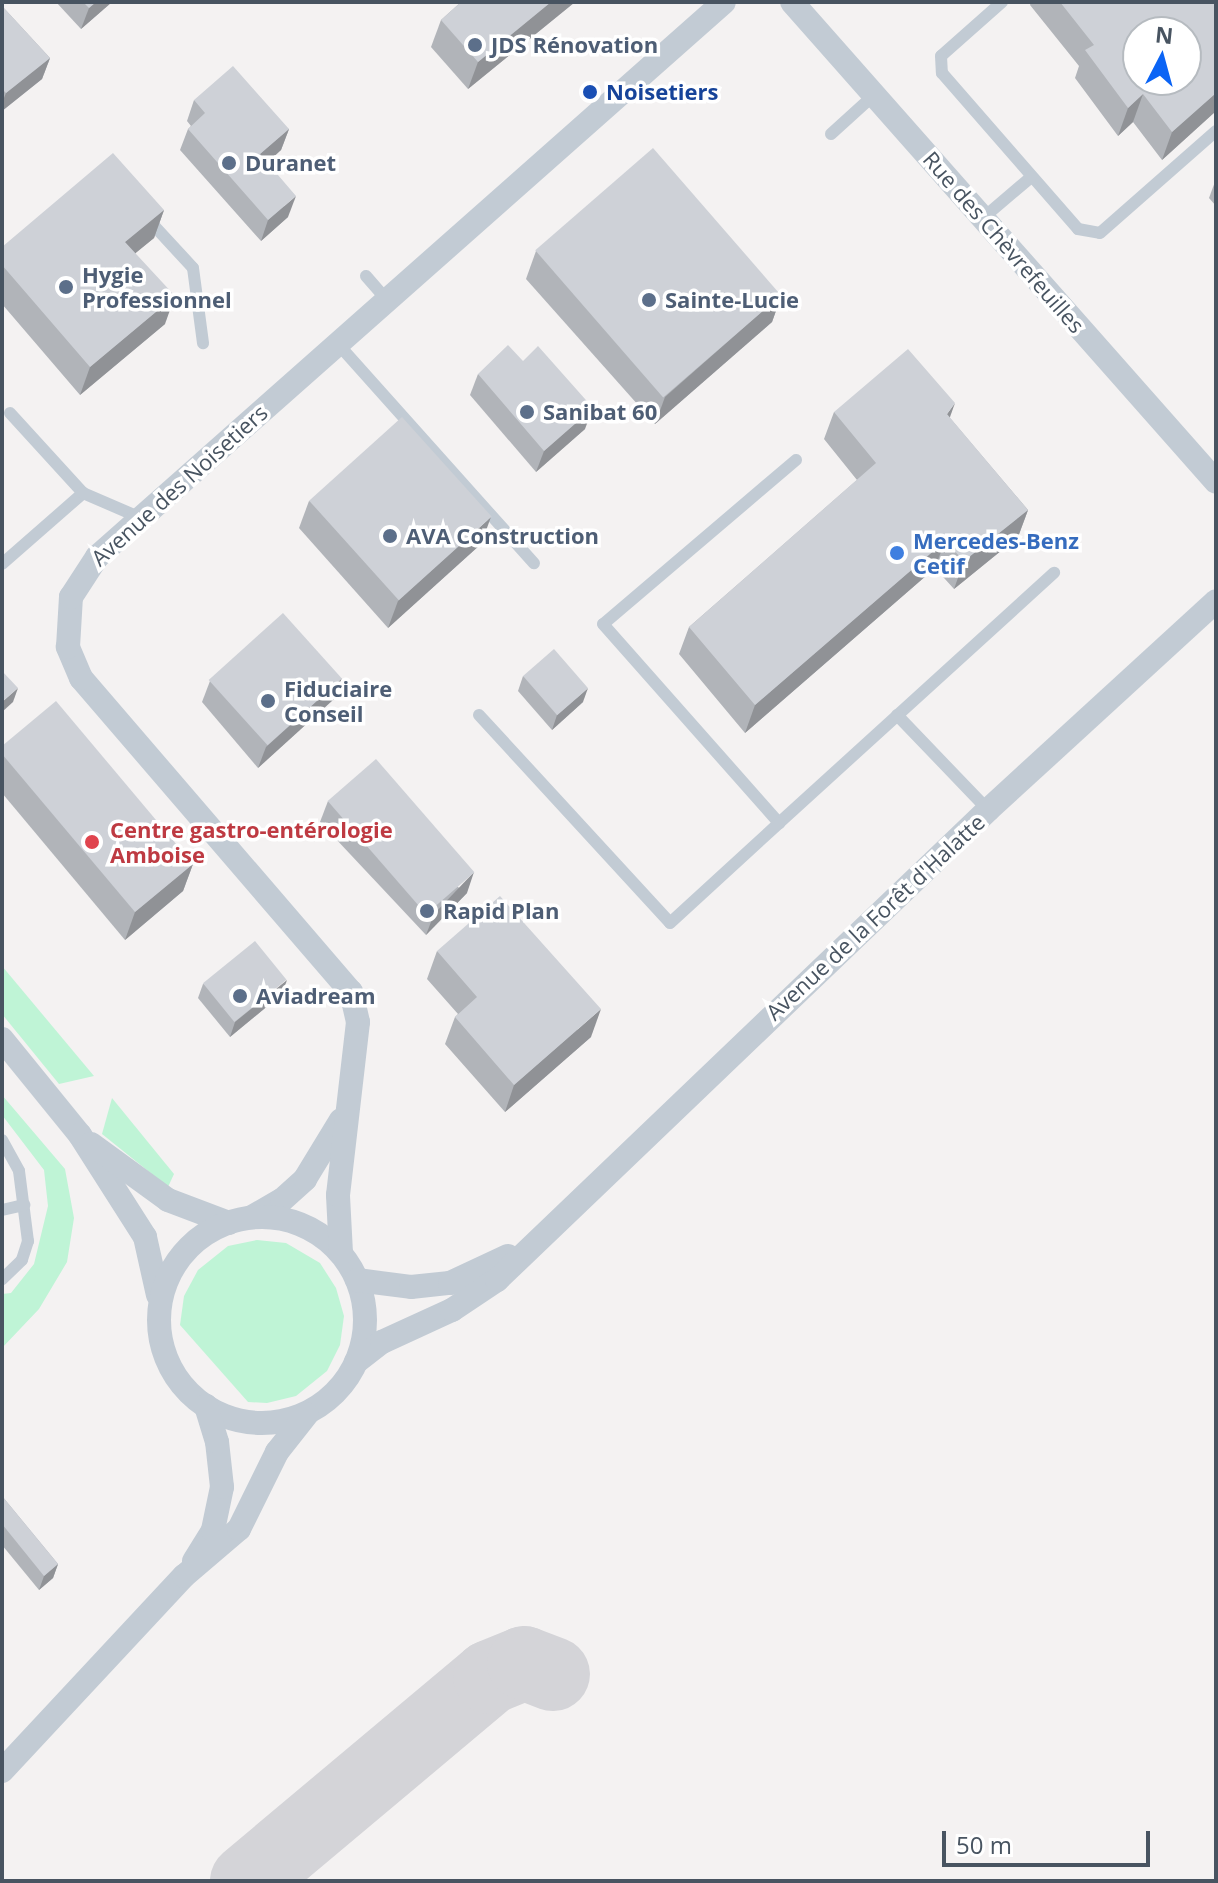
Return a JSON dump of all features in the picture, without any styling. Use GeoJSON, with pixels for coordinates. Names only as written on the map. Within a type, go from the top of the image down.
{"type":"FeatureCollection","features":[{"type":"Feature","properties":{"kind":"street","name":"Avenue des Noisetiers"},"geometry":{"type":"LineString","coordinates":[[341,1253],[337,1212],[345,1110],[358,1022],[351,992],[93,694],[73,664],[67,613],[77,583],[141,518],[724,2]]}},
{"type":"Feature","properties":{"kind":"street","name":"Rue des Chèvrefeuilles"},"geometry":{"type":"LineString","coordinates":[[792,2],[1216,482]]}},
{"type":"Feature","properties":{"kind":"street","name":"Avenue de la Forêt d'Halatte"},"geometry":{"type":"LineString","coordinates":[[356,1362],[395,1334],[482,1293],[537,1237],[988,810],[1216,601]]}},
{"type":"Feature","properties":{"kind":"street"},"geometry":{"type":"LineString","coordinates":[[6,1051],[80,1135],[151,1247],[167,1359],[187,1390],[206,1406],[251,1423],[275,1422],[310,1412]]}},
{"type":"Feature","properties":{"kind":"street","name":"Avenue des Noisetiers"},"geometry":{"type":"LineString","coordinates":[[239,1220],[282,1200],[305,1179],[345,1110]]}},
{"type":"Feature","properties":{"kind":"street"},"geometry":{"type":"LineString","coordinates":[[2,1771],[184,1576],[239,1529],[277,1452],[310,1412],[337,1391],[356,1362],[365,1327],[357,1280],[341,1253],[305,1226],[239,1220],[168,1200],[80,1135]]}},
{"type":"Feature","properties":{"kind":"street"},"geometry":{"type":"LineString","coordinates":[[159,1311],[169,1277],[181,1257],[198,1240],[239,1220]]}},
{"type":"Feature","properties":{"kind":"street","name":"Avenue de la Forêt d'Halatte"},"geometry":{"type":"LineString","coordinates":[[357,1280],[411,1287],[450,1283],[497,1264],[537,1237]]}},
{"type":"Feature","properties":{"kind":"street"},"geometry":{"type":"LineString","coordinates":[[184,1576],[205,1545],[221,1503],[220,1455],[206,1406]]}},
{"type":"Feature","properties":{"kind":"lane"},"geometry":{"type":"LineString","coordinates":[[1002,2],[939,63],[1030,178],[1078,229],[1100,233],[1216,131]]}},
{"type":"Feature","properties":{"kind":"lane"},"geometry":{"type":"LineString","coordinates":[[831,134],[874,95]]}},
{"type":"Feature","properties":{"kind":"lane"},"geometry":{"type":"LineString","coordinates":[[983,218],[1030,178]]}},
{"type":"Feature","properties":{"kind":"lane"},"geometry":{"type":"LineString","coordinates":[[137,206],[193,268],[203,343]]}},
{"type":"Feature","properties":{"kind":"lane"},"geometry":{"type":"LineString","coordinates":[[366,276],[387,300]]}},
{"type":"Feature","properties":{"kind":"lane"},"geometry":{"type":"LineString","coordinates":[[338,344],[534,563]]}},
{"type":"Feature","properties":{"kind":"lane"},"geometry":{"type":"LineString","coordinates":[[10,413],[83,493],[141,518]]}},
{"type":"Feature","properties":{"kind":"lane"},"geometry":{"type":"LineString","coordinates":[[779,823],[603,624],[796,460]]}},
{"type":"Feature","properties":{"kind":"lane"},"geometry":{"type":"LineString","coordinates":[[2,564],[83,493]]}},
{"type":"Feature","properties":{"kind":"lane"},"geometry":{"type":"LineString","coordinates":[[479,715],[670,923],[1054,573]]}},
{"type":"Feature","properties":{"kind":"lane"},"geometry":{"type":"LineString","coordinates":[[897,715],[988,810]]}},
{"type":"Feature","properties":{"kind":"lane"},"geometry":{"type":"LineString","coordinates":[[2,1140],[19,1171],[28,1241],[22,1260],[2,1279]]}},
{"type":"Feature","properties":{"kind":"lane"},"geometry":{"type":"LineString","coordinates":[[2,1210],[24,1205]]}},
{"type":"Feature","properties":{"kind":"green space"},"geometry":{"type":"Polygon","coordinates":[[[2,966],[94,1076],[59,1084],[2,1014],[2,966]]]}},
{"type":"Feature","properties":{"kind":"green space"},"geometry":{"type":"Polygon","coordinates":[[[2,1095],[65,1169],[74,1218],[67,1262],[39,1309],[2,1348],[2,1294],[11,1293],[34,1264],[48,1206],[44,1170],[2,1115],[2,1095]]]}},
{"type":"Feature","properties":{"kind":"green space"},"geometry":{"type":"Polygon","coordinates":[[[112,1098],[174,1174],[168,1187],[102,1134],[112,1098]]]}},
{"type":"Feature","properties":{"kind":"green space"},"geometry":{"type":"Polygon","coordinates":[[[257,1240],[286,1243],[320,1263],[336,1288],[344,1316],[340,1345],[327,1371],[296,1396],[267,1403],[248,1402],[180,1325],[184,1296],[198,1270],[228,1246],[257,1240]]]}},
{"type":"Feature","properties":{"kind":"building"},"geometry":{"type":"Polygon","coordinates":[[[461,2],[551,2],[478,62],[441,20],[461,2]]]}},
{"type":"Feature","properties":{"kind":"building"},"geometry":{"type":"Polygon","coordinates":[[[1060,2],[1216,2],[1216,93],[1172,132],[1145,96],[1202,96],[1202,16],[1122,16],[1122,96],[1141,96],[1128,108],[1085,50],[1094,45],[1060,2]]]}},
{"type":"Feature","properties":{"kind":"building"},"geometry":{"type":"Polygon","coordinates":[[[2,6],[50,58],[6,93],[2,89],[2,6]]]}},
{"type":"Feature","properties":{"kind":"building","name":"Duranet"},"geometry":{"type":"Polygon","coordinates":[[[233,66],[289,129],[260,154],[296,196],[268,220],[188,129],[205,113],[194,100],[233,66]]]}},
{"type":"Feature","properties":{"kind":"building","name":"Sainte-Lucie"},"geometry":{"type":"Polygon","coordinates":[[[653,148],[781,295],[663,398],[535,250],[653,148]]]}},
{"type":"Feature","properties":{"kind":"building","name":"Hygie Professionnel"},"geometry":{"type":"Polygon","coordinates":[[[113,153],[164,210],[125,242],[175,296],[90,367],[2,265],[2,247],[113,153]]]}},
{"type":"Feature","properties":{"kind":"building"},"geometry":{"type":"Polygon","coordinates":[[[508,345],[523,361],[538,346],[593,408],[544,451],[478,374],[508,345]]]}},
{"type":"Feature","properties":{"kind":"building","name":"Mercedes-Benz Cetif"},"geometry":{"type":"Polygon","coordinates":[[[908,349],[955,403],[947,414],[1028,510],[964,561],[945,541],[755,705],[689,627],[876,463],[834,412],[908,349]]]}},
{"type":"Feature","properties":{"kind":"building","name":"AVA Construction"},"geometry":{"type":"Polygon","coordinates":[[[402,417],[492,517],[399,600],[309,501],[402,417]]]}},
{"type":"Feature","properties":{"kind":"building","name":"Fiduciaire Conseil"},"geometry":{"type":"Polygon","coordinates":[[[283,613],[342,678],[268,745],[209,680],[283,613]]]}},
{"type":"Feature","properties":{"kind":"building"},"geometry":{"type":"Polygon","coordinates":[[[554,649],[588,688],[557,715],[523,676],[554,649]]]}},
{"type":"Feature","properties":{"kind":"building"},"geometry":{"type":"Polygon","coordinates":[[[2,671],[18,688],[2,702],[2,671]]]}},
{"type":"Feature","properties":{"kind":"building","name":"Centre gastro-entérologie Amboise"},"geometry":{"type":"Polygon","coordinates":[[[56,701],[193,864],[135,912],[2,754],[2,746],[56,701]]]}},
{"type":"Feature","properties":{"kind":"building"},"geometry":{"type":"Polygon","coordinates":[[[376,759],[474,872],[426,914],[328,801],[376,759]]]}},
{"type":"Feature","properties":{"kind":"building"},"geometry":{"type":"Polygon","coordinates":[[[500,896],[601,1009],[514,1085],[455,1017],[477,997],[437,951],[500,896]]]}},
{"type":"Feature","properties":{"kind":"building","name":"Aviadream"},"geometry":{"type":"Polygon","coordinates":[[[255,941],[286,980],[234,1022],[203,983],[255,941]]]}},
{"type":"Feature","properties":{"kind":"building"},"geometry":{"type":"Polygon","coordinates":[[[2,1496],[58,1564],[44,1576],[2,1524],[2,1496]]]}},
{"type":"Feature","properties":{"kind":"taxiway"},"geometry":{"type":"LineString","coordinates":[[247,1881],[490,1677],[524,1663],[553,1674]]}},
{"type":"Feature","properties":{"kind":"place","name":"JDS Rénovation"},"geometry":{"type":"Point","coordinates":[475,45]}},
{"type":"Feature","properties":{"kind":"place","name":"Noisetiers"},"geometry":{"type":"Point","coordinates":[590,92]}},
{"type":"Feature","properties":{"kind":"place","name":"Duranet"},"geometry":{"type":"Point","coordinates":[229,163]}},
{"type":"Feature","properties":{"kind":"place","name":"Hygie Professionnel"},"geometry":{"type":"Point","coordinates":[66,287]}},
{"type":"Feature","properties":{"kind":"place","name":"Sainte-Lucie"},"geometry":{"type":"Point","coordinates":[649,300]}},
{"type":"Feature","properties":{"kind":"place","name":"Sanibat 60"},"geometry":{"type":"Point","coordinates":[527,412]}},
{"type":"Feature","properties":{"kind":"place","name":"AVA Construction"},"geometry":{"type":"Point","coordinates":[390,536]}},
{"type":"Feature","properties":{"kind":"place","name":"Mercedes-Benz Cetif"},"geometry":{"type":"Point","coordinates":[897,553]}},
{"type":"Feature","properties":{"kind":"place","name":"Fiduciaire Conseil"},"geometry":{"type":"Point","coordinates":[268,701]}},
{"type":"Feature","properties":{"kind":"place","name":"Centre gastro-entérologie Amboise"},"geometry":{"type":"Point","coordinates":[92,842]}},
{"type":"Feature","properties":{"kind":"place","name":"Rapid Plan"},"geometry":{"type":"Point","coordinates":[427,911]}},
{"type":"Feature","properties":{"kind":"place","name":"Aviadream"},"geometry":{"type":"Point","coordinates":[240,996]}}]}
